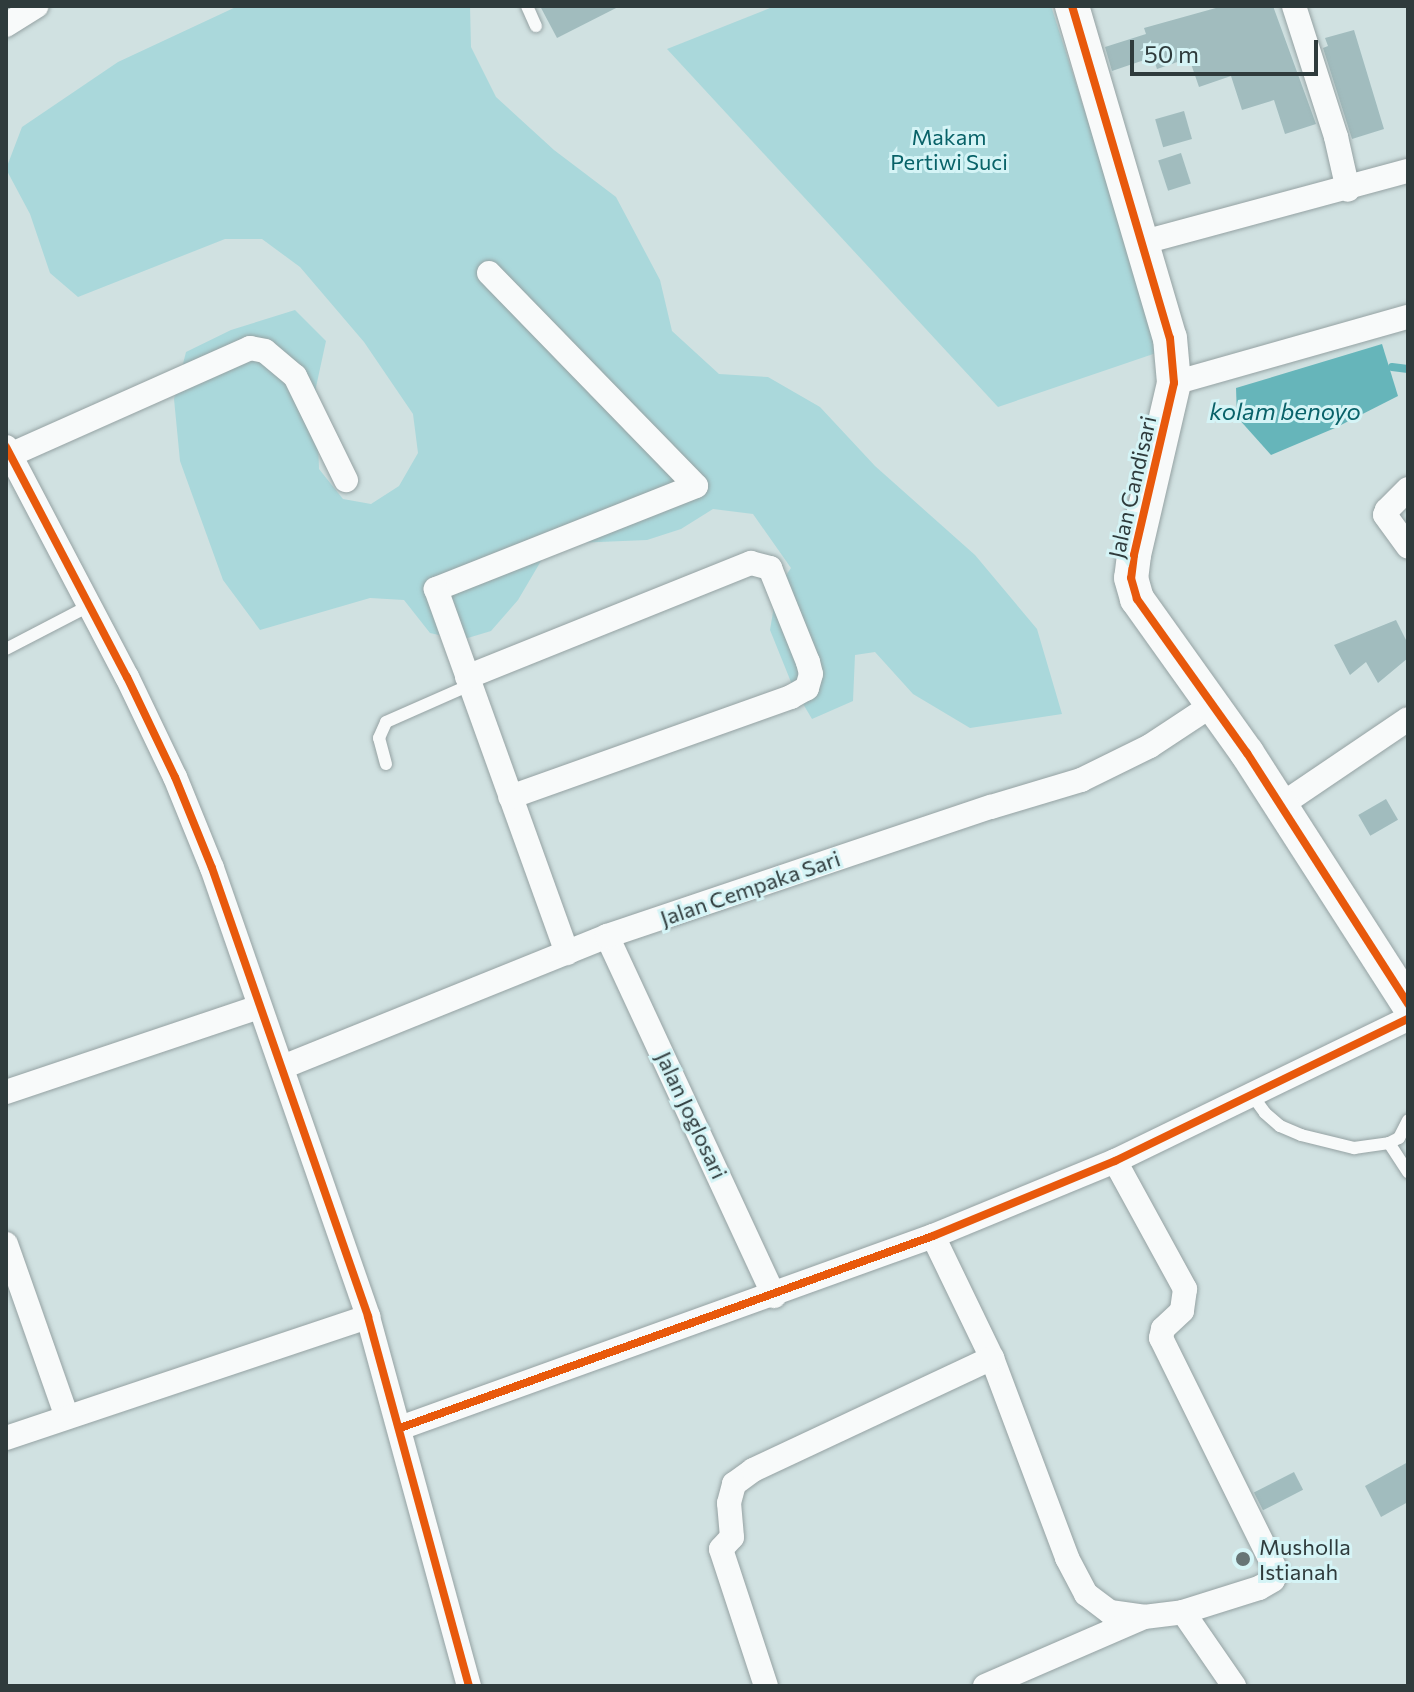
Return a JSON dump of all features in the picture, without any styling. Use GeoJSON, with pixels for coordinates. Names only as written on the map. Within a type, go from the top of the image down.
{"type":"FeatureCollection","features":[{"type":"Feature","properties":{"kind":"street"},"geometry":{"type":"LineString","coordinates":[[6,25],[37,6]]}},
{"type":"Feature","properties":{"kind":"street","name":"Jalan Candisari"},"geometry":{"type":"LineString","coordinates":[[1072,6],[1170,338],[1174,383],[1131,578],[1137,599],[1281,805],[1408,1004]]}},
{"type":"Feature","properties":{"kind":"street"},"geometry":{"type":"LineString","coordinates":[[1294,6],[1336,137],[1348,190]]}},
{"type":"Feature","properties":{"kind":"street"},"geometry":{"type":"LineString","coordinates":[[1144,242],[1348,190],[1408,171]]}},
{"type":"Feature","properties":{"kind":"street"},"geometry":{"type":"LineString","coordinates":[[489,273],[696,486],[436,589],[567,953]]}},
{"type":"Feature","properties":{"kind":"street"},"geometry":{"type":"LineString","coordinates":[[1174,383],[1408,317]]}},
{"type":"Feature","properties":{"kind":"street"},"geometry":{"type":"LineString","coordinates":[[346,480],[295,376],[273,355],[250,348],[8,451],[175,777],[212,868],[368,1317],[469,1686]]}},
{"type":"Feature","properties":{"kind":"street"},"geometry":{"type":"LineString","coordinates":[[1408,489],[1385,515],[1408,547]]}},
{"type":"Feature","properties":{"kind":"street"},"geometry":{"type":"LineString","coordinates":[[468,681],[751,563],[770,568],[808,662],[811,674],[807,688],[791,697],[510,797]]}},
{"type":"Feature","properties":{"kind":"street","name":"Jalan Cempaka Sari"},"geometry":{"type":"LineString","coordinates":[[283,1067],[607,936],[991,807],[1081,780],[1150,746],[1212,705]]}},
{"type":"Feature","properties":{"kind":"street"},"geometry":{"type":"LineString","coordinates":[[1281,805],[1408,719]]}},
{"type":"Feature","properties":{"kind":"street","name":"Jalan Joglosari"},"geometry":{"type":"LineString","coordinates":[[607,936],[774,1296]]}},
{"type":"Feature","properties":{"kind":"street"},"geometry":{"type":"LineString","coordinates":[[6,1092],[259,1007]]}},
{"type":"Feature","properties":{"kind":"street"},"geometry":{"type":"LineString","coordinates":[[400,1428],[774,1296],[933,1236],[1115,1161],[1408,1019]]}},
{"type":"Feature","properties":{"kind":"street"},"geometry":{"type":"LineString","coordinates":[[933,1236],[992,1358],[1067,1558],[1086,1594],[1110,1612],[1144,1617],[1183,1612],[1259,1588],[1273,1580],[1276,1571],[1161,1338],[1163,1329],[1182,1311],[1185,1289],[1115,1161]]}},
{"type":"Feature","properties":{"kind":"street"},"geometry":{"type":"LineString","coordinates":[[6,1244],[67,1417]]}},
{"type":"Feature","properties":{"kind":"street"},"geometry":{"type":"LineString","coordinates":[[6,1438],[368,1317]]}},
{"type":"Feature","properties":{"kind":"street"},"geometry":{"type":"LineString","coordinates":[[766,1686],[721,1549],[732,1537],[729,1503],[734,1484],[753,1470],[992,1358]]}},
{"type":"Feature","properties":{"kind":"street"},"geometry":{"type":"LineString","coordinates":[[1183,1612],[1234,1686]]}},
{"type":"Feature","properties":{"kind":"street"},"geometry":{"type":"LineString","coordinates":[[986,1686],[1144,1617]]}},
{"type":"Feature","properties":{"kind":"lane"},"geometry":{"type":"LineString","coordinates":[[527,6],[536,26]]}},
{"type":"Feature","properties":{"kind":"lane"},"geometry":{"type":"LineString","coordinates":[[6,649],[89,606]]}},
{"type":"Feature","properties":{"kind":"lane"},"geometry":{"type":"LineString","coordinates":[[386,764],[379,738],[386,722],[468,681]]}},
{"type":"Feature","properties":{"kind":"lane"},"geometry":{"type":"LineString","coordinates":[[1252,1095],[1265,1113],[1280,1126],[1301,1135],[1354,1148],[1389,1143],[1399,1138],[1408,1120]]}},
{"type":"Feature","properties":{"kind":"lane"},"geometry":{"type":"LineString","coordinates":[[1389,1143],[1408,1172]]}},
{"type":"Feature","properties":{"kind":"green space"},"geometry":{"type":"Polygon","coordinates":[[[238,6],[470,6],[471,47],[496,97],[554,150],[616,197],[660,280],[672,331],[719,374],[768,377],[820,407],[875,466],[975,555],[1037,629],[1062,714],[970,728],[913,694],[875,652],[855,655],[853,701],[812,719],[793,687],[770,630],[777,588],[791,568],[753,514],[713,509],[681,529],[647,540],[551,544],[518,600],[491,631],[461,640],[430,633],[404,600],[370,598],[260,630],[223,580],[180,461],[174,399],[186,352],[231,330],[295,310],[326,341],[316,387],[319,469],[343,499],[371,504],[399,486],[418,453],[413,414],[364,342],[300,267],[262,239],[225,239],[78,297],[50,273],[30,214],[6,169],[22,127],[118,62],[238,6]]]}},
{"type":"Feature","properties":{"kind":"green space","name":"Makam Pertiwi Suci"},"geometry":{"type":"Polygon","coordinates":[[[775,6],[1051,6],[1162,351],[998,407],[667,49],[775,6]]]}},
{"type":"Feature","properties":{"kind":"water","name":"kolam benoyo"},"geometry":{"type":"Polygon","coordinates":[[[1382,344],[1398,396],[1335,428],[1271,455],[1237,417],[1236,388],[1382,344]]]}},
{"type":"Feature","properties":{"kind":"building"},"geometry":{"type":"Polygon","coordinates":[[[540,6],[620,6],[557,38],[540,6]]]}},
{"type":"Feature","properties":{"kind":"building"},"geometry":{"type":"Polygon","coordinates":[[[1223,6],[1273,6],[1316,124],[1285,134],[1274,100],[1242,110],[1231,76],[1199,87],[1189,58],[1157,69],[1153,57],[1112,71],[1105,47],[1146,34],[1144,28],[1223,6]]]}},
{"type":"Feature","properties":{"kind":"building"},"geometry":{"type":"Polygon","coordinates":[[[1354,30],[1384,129],[1352,139],[1323,48],[1328,46],[1325,38],[1354,30]]]}},
{"type":"Feature","properties":{"kind":"building"},"geometry":{"type":"Polygon","coordinates":[[[1184,111],[1192,139],[1163,147],[1155,119],[1184,111]]]}},
{"type":"Feature","properties":{"kind":"building"},"geometry":{"type":"Polygon","coordinates":[[[1181,153],[1191,183],[1168,191],[1158,160],[1181,153]]]}},
{"type":"Feature","properties":{"kind":"building"},"geometry":{"type":"Polygon","coordinates":[[[1396,620],[1408,644],[1408,658],[1378,683],[1366,662],[1350,675],[1334,645],[1396,620]]]}},
{"type":"Feature","properties":{"kind":"building"},"geometry":{"type":"Polygon","coordinates":[[[1386,799],[1398,820],[1370,836],[1358,815],[1386,799]]]}},
{"type":"Feature","properties":{"kind":"building"},"geometry":{"type":"Polygon","coordinates":[[[1408,1462],[1408,1502],[1381,1517],[1365,1486],[1408,1462]]]}},
{"type":"Feature","properties":{"kind":"building"},"geometry":{"type":"Polygon","coordinates":[[[1294,1472],[1303,1490],[1263,1510],[1254,1492],[1294,1472]]]}},
{"type":"Feature","properties":{"kind":"waterway"},"geometry":{"type":"LineString","coordinates":[[1392,367],[1408,369]]}},
{"type":"Feature","properties":{"kind":"cycle path"},"geometry":{"type":"LineString","coordinates":[[1072,6],[1170,338],[1174,383],[1134,555],[1131,578],[1137,599],[1247,753],[1408,1004]]}},
{"type":"Feature","properties":{"kind":"cycle path"},"geometry":{"type":"LineString","coordinates":[[6,447],[127,677],[175,777],[212,868],[368,1317],[469,1686]]}},
{"type":"Feature","properties":{"kind":"cycle path"},"geometry":{"type":"LineString","coordinates":[[400,1428],[933,1236],[1115,1161],[1408,1019]]}},
{"type":"Feature","properties":{"kind":"place","name":"Musholla Istianah"},"geometry":{"type":"Point","coordinates":[1243,1559]}}]}
